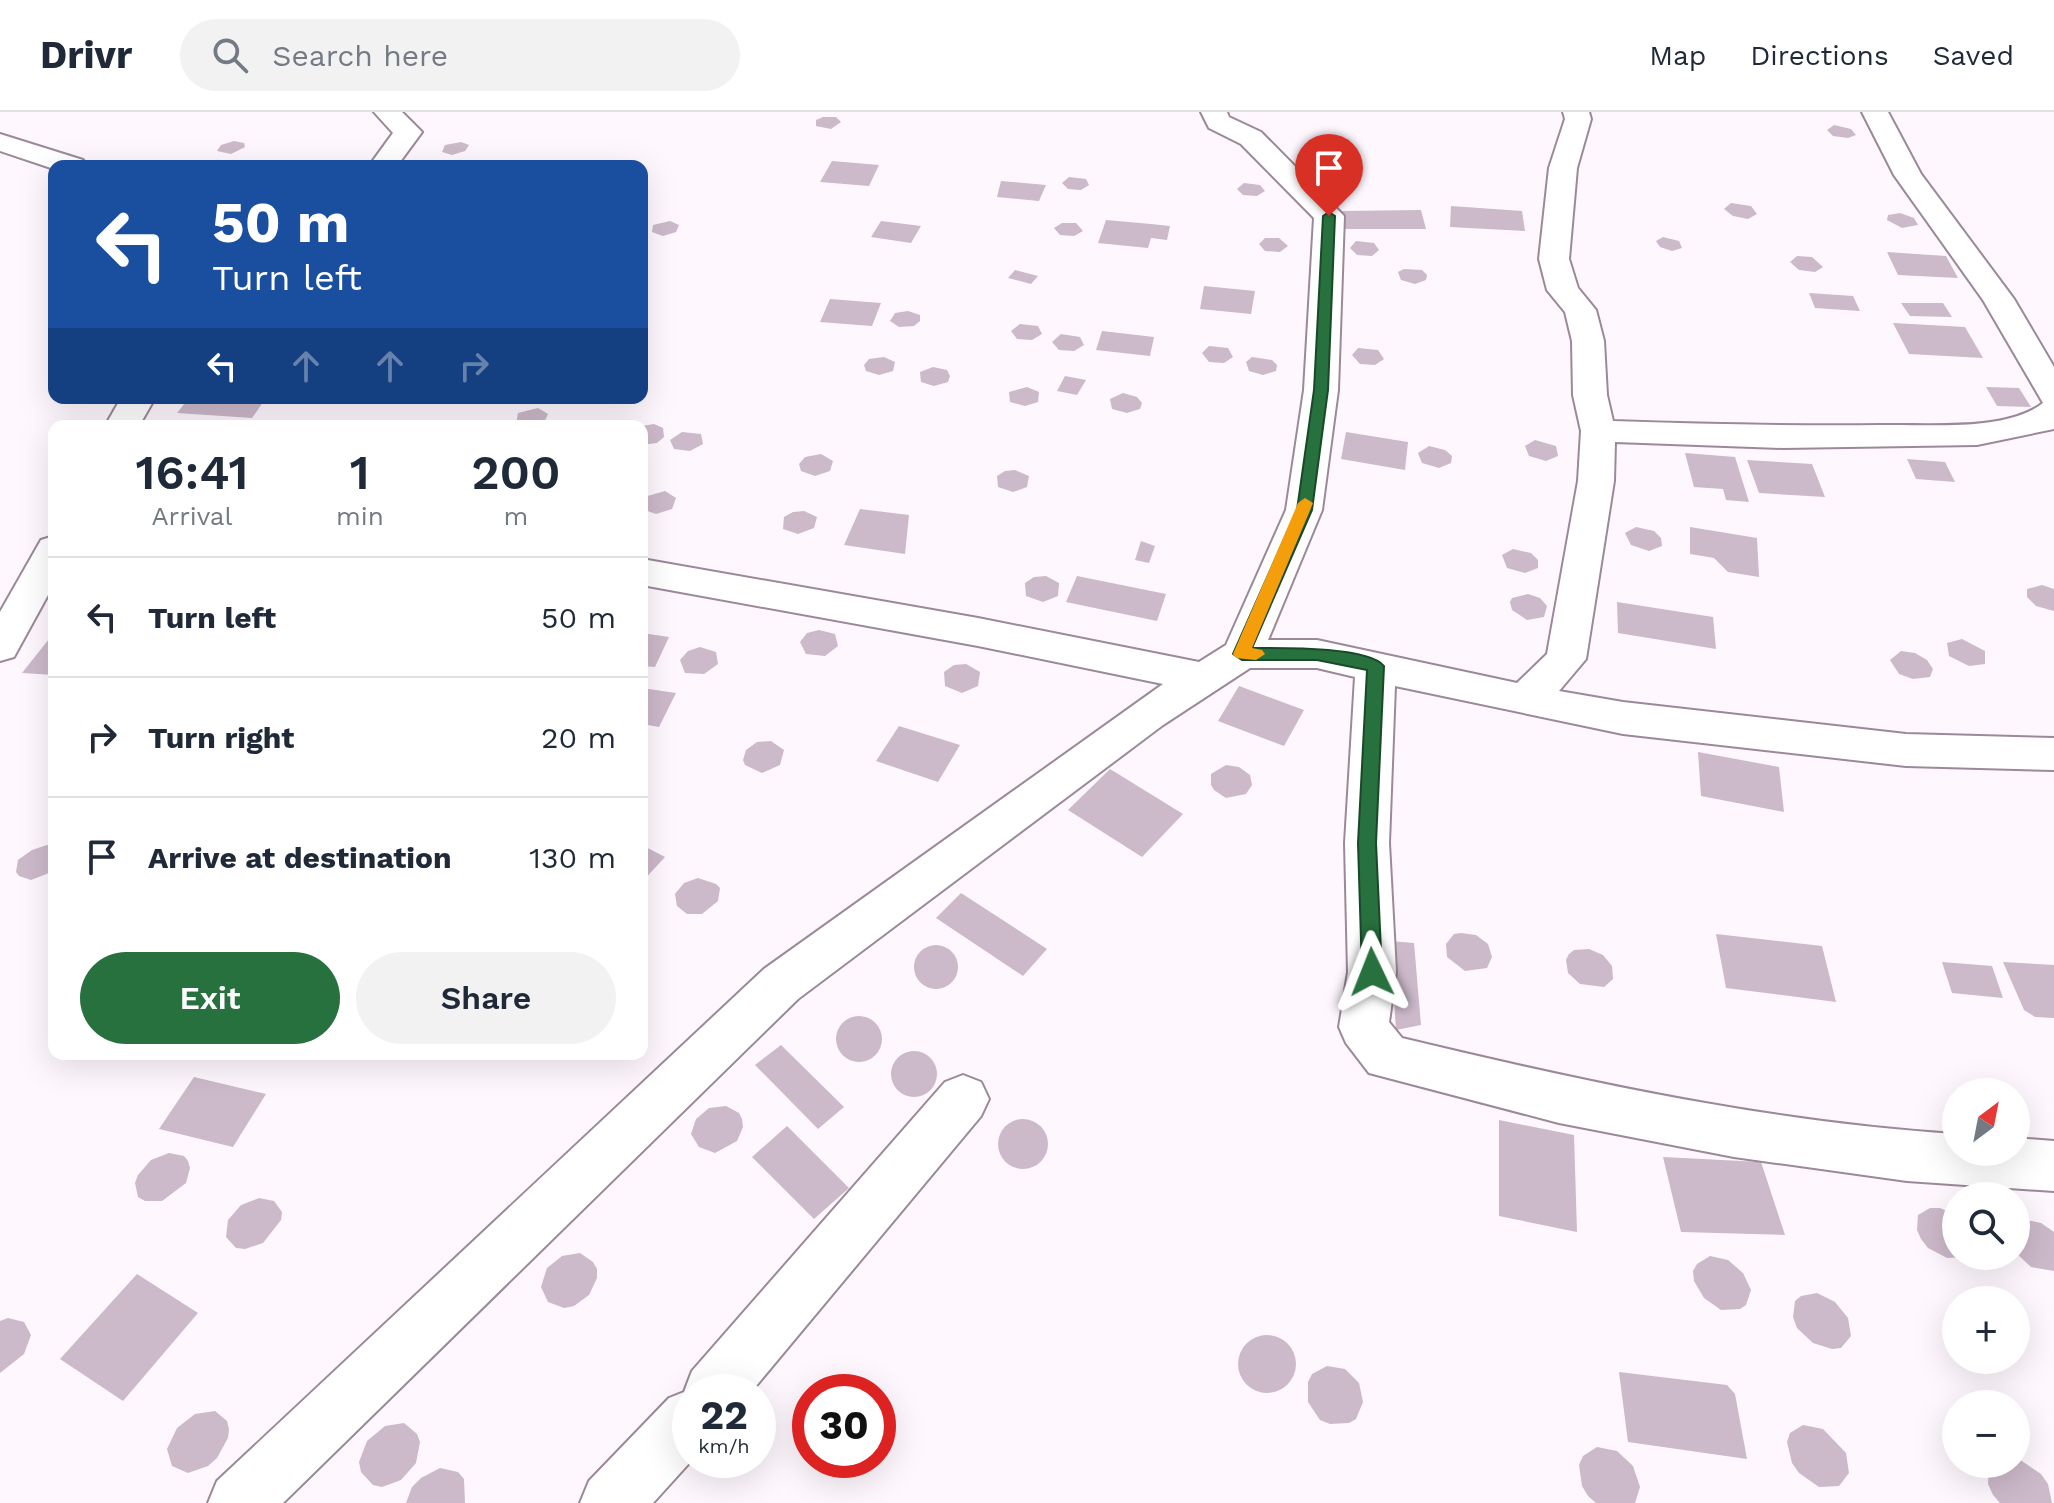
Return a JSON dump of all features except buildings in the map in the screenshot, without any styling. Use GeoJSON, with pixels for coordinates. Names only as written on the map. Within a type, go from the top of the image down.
{"type":"FeatureCollection","features":[{"type":"Feature","properties":{"kind":"street"},"geometry":{"type":"LineString","coordinates":[[387,112],[408,132],[387,160]]}},
{"type":"Feature","properties":{"kind":"street"},"geometry":{"type":"LineString","coordinates":[[239,1503],[781,984],[1148,714],[1223,666],[1304,510],[1321,390],[1329,216],[1251,138],[1218,122],[1214,112]]}},
{"type":"Feature","properties":{"kind":"street"},"geometry":{"type":"LineString","coordinates":[[1527,698],[1566,659],[1596,481],[1598,431],[1590,395],[1588,341],[1580,310],[1563,290],[1554,259],[1563,168],[1578,119],[1576,112]]}},
{"type":"Feature","properties":{"kind":"street"},"geometry":{"type":"LineString","coordinates":[[1875,112],[1908,175],[1998,299],[2054,396]]}},
{"type":"Feature","properties":{"kind":"street"},"geometry":{"type":"LineString","coordinates":[[0,142],[55,160]]}},
{"type":"Feature","properties":{"kind":"street"},"geometry":{"type":"LineString","coordinates":[[1598,431],[1783,437],[1977,434],[2043,421],[2054,411]]}},
{"type":"Feature","properties":{"kind":"street"},"geometry":{"type":"LineString","coordinates":[[0,647],[48,560]]}},
{"type":"Feature","properties":{"kind":"street"},"geometry":{"type":"LineString","coordinates":[[648,573],[978,632],[1223,666],[1317,654],[1623,718],[1906,750],[2054,754]]}},
{"type":"Feature","properties":{"kind":"street"},"geometry":{"type":"LineString","coordinates":[[1376,666],[1367,843],[1372,972],[1364,1027],[1387,1057],[1559,1099],[1734,1133],[1907,1156],[2054,1166]]}},
{"type":"Feature","properties":{"kind":"street"},"geometry":{"type":"LineString","coordinates":[[728,1374],[963,1099]]}},
{"type":"Feature","properties":{"kind":"street"},"geometry":{"type":"LineString","coordinates":[[611,1503],[672,1438]]}},
{"type":"Feature","properties":{"kind":"slow traffic"},"geometry":{"type":"LineString","coordinates":[[1256,654],[1242,654],[1305,503]]}},
{"type":"Feature","properties":{"kind":"route"},"geometry":{"type":"LineString","coordinates":[[1329,216],[1321,390],[1304,510],[1242,654],[1317,654],[1376,666],[1367,843],[1372,972]]}}]}
